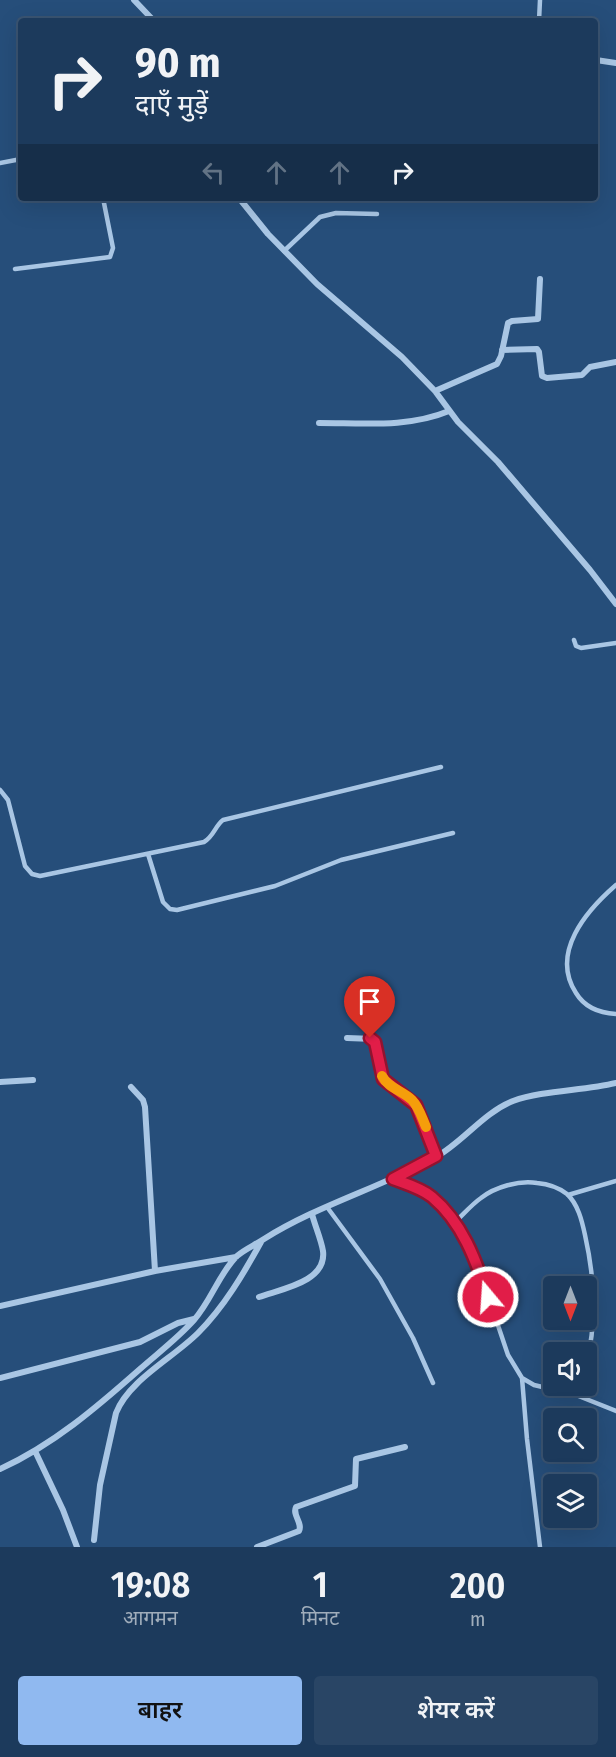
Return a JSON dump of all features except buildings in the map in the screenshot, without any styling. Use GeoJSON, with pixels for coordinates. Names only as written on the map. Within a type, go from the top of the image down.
{"type":"FeatureCollection","features":[{"type":"Feature","properties":{"kind":"street"},"geometry":{"type":"LineString","coordinates":[[134,0],[150,18]]}},
{"type":"Feature","properties":{"kind":"street"},"geometry":{"type":"LineString","coordinates":[[598,60],[616,63]]}},
{"type":"Feature","properties":{"kind":"street"},"geometry":{"type":"LineString","coordinates":[[242,201],[284,250],[332,298],[402,357],[435,390],[449,411],[498,462],[616,604]]}},
{"type":"Feature","properties":{"kind":"street"},"geometry":{"type":"LineString","coordinates":[[435,390],[494,366],[499,361],[508,323],[538,319],[540,279]]}},
{"type":"Feature","properties":{"kind":"street"},"geometry":{"type":"LineString","coordinates":[[502,350],[537,349],[542,376],[547,378],[582,375],[590,367],[616,362]]}},
{"type":"Feature","properties":{"kind":"street"},"geometry":{"type":"LineString","coordinates":[[319,423],[405,423],[425,420],[449,411]]}},
{"type":"Feature","properties":{"kind":"street"},"geometry":{"type":"LineString","coordinates":[[347,1038],[374,1040],[383,1079],[416,1105],[436,1156]]}},
{"type":"Feature","properties":{"kind":"street"},"geometry":{"type":"LineString","coordinates":[[0,1082],[33,1080]]}},
{"type":"Feature","properties":{"kind":"street"},"geometry":{"type":"LineString","coordinates":[[0,1306],[155,1271],[236,1257],[278,1230],[393,1179],[436,1156],[460,1140],[478,1123],[512,1102],[527,1097],[616,1083]]}},
{"type":"Feature","properties":{"kind":"street"},"geometry":{"type":"LineString","coordinates":[[131,1087],[143,1100],[145,1107],[155,1271]]}},
{"type":"Feature","properties":{"kind":"street"},"geometry":{"type":"LineString","coordinates":[[259,1298],[303,1281],[321,1266],[323,1250],[312,1214]]}},
{"type":"Feature","properties":{"kind":"street"},"geometry":{"type":"LineString","coordinates":[[94,1540],[100,1485],[120,1403],[206,1324],[245,1270],[262,1241]]}},
{"type":"Feature","properties":{"kind":"street"},"geometry":{"type":"LineString","coordinates":[[0,1460],[1,1468],[35,1451],[60,1435],[114,1392],[195,1318],[236,1257]]}},
{"type":"Feature","properties":{"kind":"street"},"geometry":{"type":"LineString","coordinates":[[0,1378],[140,1342],[178,1323],[195,1318]]}},
{"type":"Feature","properties":{"kind":"street"},"geometry":{"type":"LineString","coordinates":[[257,1547],[299,1531],[300,1526],[294,1510],[296,1507],[355,1486],[356,1459],[405,1447]]}},
{"type":"Feature","properties":{"kind":"street"},"geometry":{"type":"LineString","coordinates":[[35,1451],[63,1510],[77,1547]]}},
{"type":"Feature","properties":{"kind":"lane"},"geometry":{"type":"LineString","coordinates":[[539,18],[540,0]]}},
{"type":"Feature","properties":{"kind":"lane"},"geometry":{"type":"LineString","coordinates":[[0,163],[18,160]]}},
{"type":"Feature","properties":{"kind":"lane"},"geometry":{"type":"LineString","coordinates":[[15,269],[110,257],[113,248],[104,201]]}},
{"type":"Feature","properties":{"kind":"lane"},"geometry":{"type":"LineString","coordinates":[[284,250],[320,217],[336,213],[377,214]]}},
{"type":"Feature","properties":{"kind":"lane"},"geometry":{"type":"LineString","coordinates":[[574,640],[576,646],[581,648],[616,643]]}},
{"type":"Feature","properties":{"kind":"lane"},"geometry":{"type":"LineString","coordinates":[[0,790],[8,800],[23,860],[32,874],[45,876],[204,842],[211,837],[219,823],[229,818],[441,767]]}},
{"type":"Feature","properties":{"kind":"lane"},"geometry":{"type":"LineString","coordinates":[[148,854],[163,903],[170,909],[177,910],[275,886],[341,860],[453,833]]}},
{"type":"Feature","properties":{"kind":"lane"},"geometry":{"type":"LineString","coordinates":[[616,885],[575,933],[566,958],[568,978],[582,1000],[598,1012],[616,1014]]}},
{"type":"Feature","properties":{"kind":"lane"},"geometry":{"type":"LineString","coordinates":[[393,1179],[432,1197],[454,1223],[475,1257],[508,1355],[522,1378],[526,1439],[540,1547]]}},
{"type":"Feature","properties":{"kind":"lane"},"geometry":{"type":"LineString","coordinates":[[568,1195],[616,1181]]}},
{"type":"Feature","properties":{"kind":"lane"},"geometry":{"type":"LineString","coordinates":[[454,1223],[491,1191],[514,1184],[532,1182],[548,1184],[568,1195],[581,1218],[594,1282],[594,1314],[590,1342]]}},
{"type":"Feature","properties":{"kind":"lane"},"geometry":{"type":"LineString","coordinates":[[327,1207],[380,1279],[413,1338],[433,1383]]}},
{"type":"Feature","properties":{"kind":"lane"},"geometry":{"type":"LineString","coordinates":[[522,1378],[543,1388]]}},
{"type":"Feature","properties":{"kind":"lane"},"geometry":{"type":"LineString","coordinates":[[578,1396],[616,1412]]}},
{"type":"Feature","properties":{"kind":"slow traffic"},"geometry":{"type":"LineString","coordinates":[[382,1076],[386,1082],[411,1099],[426,1127]]}},
{"type":"Feature","properties":{"kind":"route"},"geometry":{"type":"LineString","coordinates":[[370,1038],[373,1038],[375,1042],[383,1079],[416,1105],[436,1156],[393,1179],[423,1191],[444,1210],[475,1257],[488,1297]]}}]}
